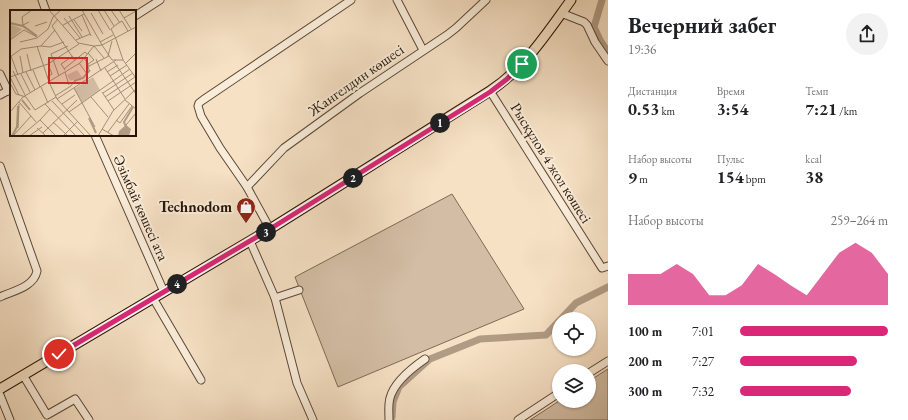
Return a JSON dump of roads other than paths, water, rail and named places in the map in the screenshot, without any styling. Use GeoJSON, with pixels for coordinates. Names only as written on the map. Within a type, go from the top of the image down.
{"type":"FeatureCollection","features":[{"type":"Feature","properties":{"kind":"main road"},"geometry":{"type":"LineString","coordinates":[[0,389],[270,229],[490,92],[519,68],[571,0]]}},
{"type":"Feature","properties":{"kind":"street"},"geometry":{"type":"LineString","coordinates":[[42,0],[46,10]]}},
{"type":"Feature","properties":{"kind":"street"},"geometry":{"type":"LineString","coordinates":[[136,15],[160,0]]}},
{"type":"Feature","properties":{"kind":"street"},"geometry":{"type":"LineString","coordinates":[[270,229],[247,187],[224,154],[201,116],[198,110],[199,103],[351,0]]}},
{"type":"Feature","properties":{"kind":"street"},"geometry":{"type":"LineString","coordinates":[[397,0],[423,50]]}},
{"type":"Feature","properties":{"kind":"street","name":"Жангелдин көшесі"},"geometry":{"type":"LineString","coordinates":[[247,187],[284,148],[360,93],[456,28],[486,0]]}},
{"type":"Feature","properties":{"kind":"street"},"geometry":{"type":"LineString","coordinates":[[561,13],[584,22],[587,25],[595,42],[608,61]]}},
{"type":"Feature","properties":{"kind":"street"},"geometry":{"type":"LineString","coordinates":[[0,74],[9,90],[0,95]]}},
{"type":"Feature","properties":{"kind":"street","name":"Рысқұлов 4 жол көшесі"},"geometry":{"type":"LineString","coordinates":[[490,92],[605,267]]}},
{"type":"Feature","properties":{"kind":"street","name":"Әзімбай көшесі ата"},"geometry":{"type":"LineString","coordinates":[[95,136],[164,292]]}},
{"type":"Feature","properties":{"kind":"street"},"geometry":{"type":"LineString","coordinates":[[0,166],[38,271],[36,277],[30,283],[0,296]]}},
{"type":"Feature","properties":{"kind":"street"},"geometry":{"type":"LineString","coordinates":[[250,241],[274,298],[297,383],[313,420]]}},
{"type":"Feature","properties":{"kind":"street"},"geometry":{"type":"LineString","coordinates":[[274,298],[300,290]]}},
{"type":"Feature","properties":{"kind":"street"},"geometry":{"type":"LineString","coordinates":[[153,298],[200,380]]}},
{"type":"Feature","properties":{"kind":"street"},"geometry":{"type":"LineString","coordinates":[[389,420],[390,397],[395,387],[425,358]]}},
{"type":"Feature","properties":{"kind":"street"},"geometry":{"type":"LineString","coordinates":[[596,369],[608,361]]}},
{"type":"Feature","properties":{"kind":"street"},"geometry":{"type":"LineString","coordinates":[[23,375],[47,415],[75,399],[90,420]]}},
{"type":"Feature","properties":{"kind":"street"},"geometry":{"type":"LineString","coordinates":[[0,395],[10,420]]}},
{"type":"Feature","properties":{"kind":"street"},"geometry":{"type":"LineString","coordinates":[[518,420],[552,398]]}},
{"type":"Feature","properties":{"kind":"waterway"},"geometry":{"type":"LineString","coordinates":[[602,0],[594,27],[608,52]]}},
{"type":"Feature","properties":{"kind":"waterway"},"geometry":{"type":"LineString","coordinates":[[568,312],[576,303],[608,287]]}},
{"type":"Feature","properties":{"kind":"waterway"},"geometry":{"type":"LineString","coordinates":[[392,417],[393,402],[399,387],[430,359],[480,339],[546,335],[552,329]]}},
{"type":"Feature","properties":{"kind":"place","name":"Technodom"},"geometry":{"type":"Point","coordinates":[246,224]}}]}
